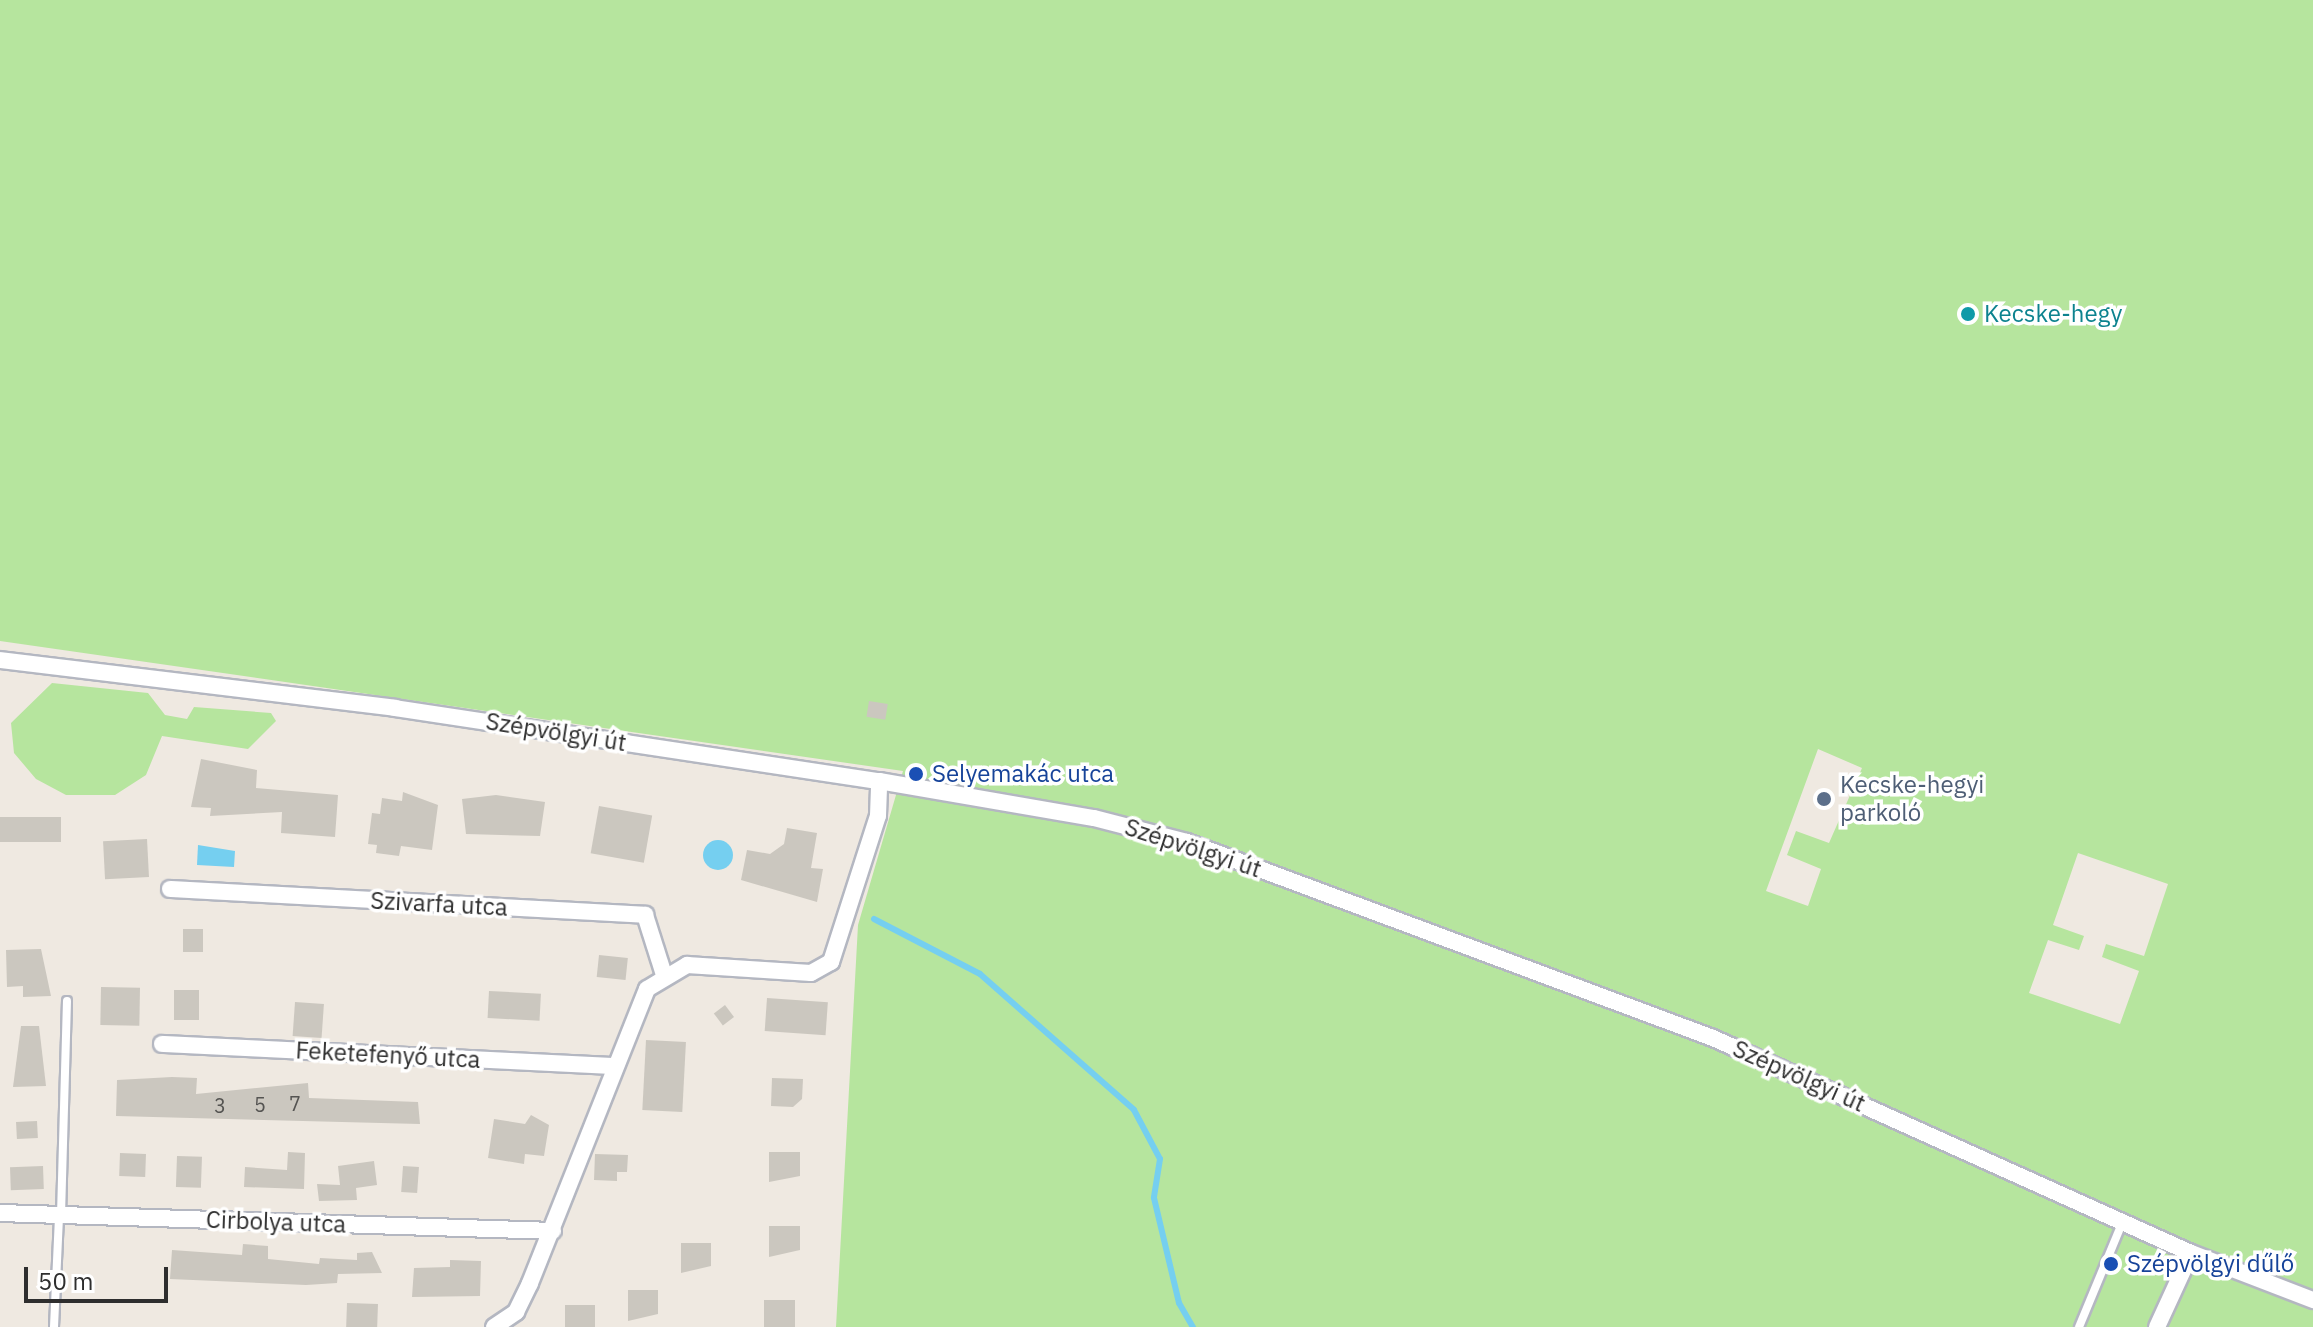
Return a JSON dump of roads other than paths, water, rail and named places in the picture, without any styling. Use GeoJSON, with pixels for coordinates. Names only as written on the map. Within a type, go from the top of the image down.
{"type":"FeatureCollection","features":[{"type":"Feature","properties":{"kind":"street","name":"Szépvölgyi út"},"geometry":{"type":"LineString","coordinates":[[0,660],[395,708],[879,781],[1094,818],[1187,842],[1713,1038],[2191,1253],[2313,1300]]}},
{"type":"Feature","properties":{"kind":"street"},"geometry":{"type":"LineString","coordinates":[[494,1327],[516,1312],[553,1231],[641,999],[664,975],[723,964],[811,973],[831,962],[878,816],[879,781]]}},
{"type":"Feature","properties":{"kind":"street","name":"Szivarfa utca"},"geometry":{"type":"LineString","coordinates":[[170,889],[645,915],[664,975]]}},
{"type":"Feature","properties":{"kind":"street","name":"Feketefenyő utca"},"geometry":{"type":"LineString","coordinates":[[162,1044],[614,1066]]}},
{"type":"Feature","properties":{"kind":"street","name":"Cirbolya utca"},"geometry":{"type":"LineString","coordinates":[[0,1213],[553,1231]]}},
{"type":"Feature","properties":{"kind":"street"},"geometry":{"type":"LineString","coordinates":[[2157,1327],[2191,1253]]}},
{"type":"Feature","properties":{"kind":"lane"},"geometry":{"type":"LineString","coordinates":[[54,1327],[67,1001]]}},
{"type":"Feature","properties":{"kind":"lane"},"geometry":{"type":"LineString","coordinates":[[2079,1327],[2123,1222]]}},
{"type":"Feature","properties":{"kind":"water"},"geometry":{"type":"Polygon","coordinates":[[[718,840],[728,845],[733,855],[728,865],[718,870],[708,865],[703,855],[708,845],[718,840]]]}},
{"type":"Feature","properties":{"kind":"water"},"geometry":{"type":"Polygon","coordinates":[[[198,845],[235,851],[234,867],[197,865],[198,845]]]}},
{"type":"Feature","properties":{"kind":"waterway"},"geometry":{"type":"LineString","coordinates":[[874,919],[980,974],[1134,1110],[1160,1159],[1154,1198],[1179,1303],[1193,1327]]}},
{"type":"Feature","properties":{"kind":"place","name":"Kecske-hegy"},"geometry":{"type":"Point","coordinates":[1968,314]}},
{"type":"Feature","properties":{"kind":"place","name":"Selyemakác utca"},"geometry":{"type":"Point","coordinates":[916,774]}},
{"type":"Feature","properties":{"kind":"place","name":"Kecske-hegyi parkoló"},"geometry":{"type":"Point","coordinates":[1824,799]}},
{"type":"Feature","properties":{"kind":"place","name":"Szépvölgyi dűlő"},"geometry":{"type":"Point","coordinates":[2111,1264]}}]}
